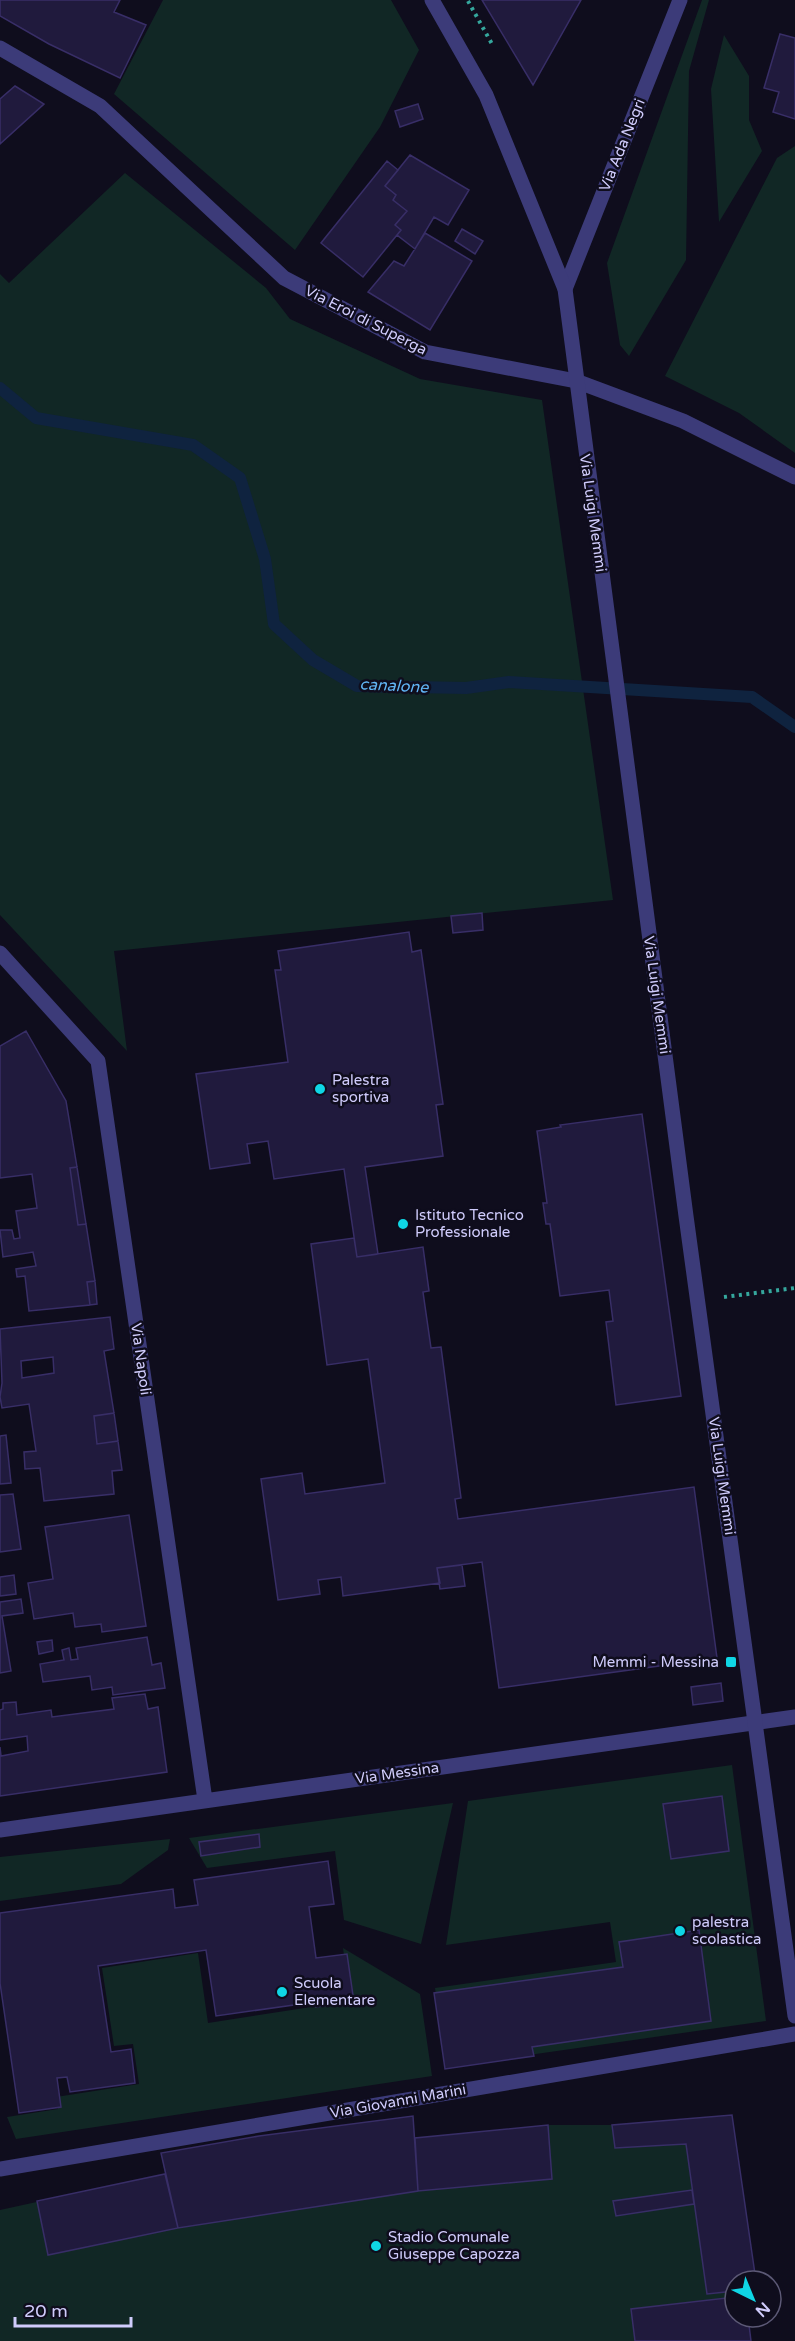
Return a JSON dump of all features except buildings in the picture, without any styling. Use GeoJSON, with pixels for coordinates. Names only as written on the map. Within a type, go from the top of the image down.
{"type":"FeatureCollection","features":[{"type":"Feature","properties":{"kind":"street","name":"Via Luigi Memmi"},"geometry":{"type":"LineString","coordinates":[[432,0],[486,96],[565,289],[686,1216],[795,2016]]}},
{"type":"Feature","properties":{"kind":"street","name":"Via Ada Negri"},"geometry":{"type":"LineString","coordinates":[[565,289],[680,0]]}},
{"type":"Feature","properties":{"kind":"street","name":"Via Eroi di Superga"},"geometry":{"type":"LineString","coordinates":[[0,48],[100,106],[284,278],[425,352],[576,381],[683,421],[795,477]]}},
{"type":"Feature","properties":{"kind":"street","name":"Via Napoli"},"geometry":{"type":"LineString","coordinates":[[0,953],[98,1061],[205,1800]]}},
{"type":"Feature","properties":{"kind":"street","name":"Via Messina"},"geometry":{"type":"LineString","coordinates":[[0,1830],[795,1717]]}},
{"type":"Feature","properties":{"kind":"street","name":"Via Giovanni Marini"},"geometry":{"type":"LineString","coordinates":[[0,2169],[795,2034]]}},
{"type":"Feature","properties":{"kind":"green space"},"geometry":{"type":"Polygon","coordinates":[[[163,0],[391,0],[419,50],[380,127],[295,250],[114,94],[163,0]]]}},
{"type":"Feature","properties":{"kind":"green space"},"geometry":{"type":"Polygon","coordinates":[[[702,0],[709,0],[689,71],[686,260],[629,356],[620,345],[607,263],[702,0]]]}},
{"type":"Feature","properties":{"kind":"green space"},"geometry":{"type":"Polygon","coordinates":[[[724,35],[749,76],[749,120],[762,151],[719,222],[711,89],[724,35]]]}},
{"type":"Feature","properties":{"kind":"green space"},"geometry":{"type":"Polygon","coordinates":[[[795,146],[795,453],[739,413],[665,376],[777,158],[795,146]]]}},
{"type":"Feature","properties":{"kind":"green space"},"geometry":{"type":"Polygon","coordinates":[[[125,173],[266,288],[290,319],[420,379],[542,400],[613,900],[114,951],[127,1051],[0,915],[0,274],[9,283],[125,173]]]}},
{"type":"Feature","properties":{"kind":"green space","name":"palestra scolastica"},"geometry":{"type":"Polygon","coordinates":[[[732,1765],[766,2021],[446,2067],[435,1988],[616,1962],[610,1922],[446,1945],[468,1801],[732,1765]]]}},
{"type":"Feature","properties":{"kind":"green space"},"geometry":{"type":"Polygon","coordinates":[[[453,1803],[421,1944],[344,1920],[335,1851],[207,1868],[189,1838],[453,1803]]]}},
{"type":"Feature","properties":{"kind":"green space"},"geometry":{"type":"Polygon","coordinates":[[[170,1839],[168,1850],[121,1884],[0,1901],[0,1857],[170,1839]]]}},
{"type":"Feature","properties":{"kind":"green space"},"geometry":{"type":"Polygon","coordinates":[[[343,1948],[420,1994],[432,2076],[16,2139],[7,2117],[58,2109],[56,2097],[139,2084],[133,2044],[114,2046],[102,1968],[198,1953],[208,2023],[350,2001],[343,1948]]]}},
{"type":"Feature","properties":{"kind":"green space","name":"Stadio Comunale Giuseppe Capozza"},"geometry":{"type":"Polygon","coordinates":[[[732,2115],[754,2269],[723,2269],[723,2329],[750,2329],[751,2341],[0,2341],[0,2210],[165,2174],[161,2153],[259,2136],[413,2116],[415,2138],[548,2125],[612,2125],[732,2115]]]}},
{"type":"Feature","properties":{"kind":"waterway","name":"canalone"},"geometry":{"type":"LineString","coordinates":[[0,388],[36,418],[193,445],[240,478],[265,559],[274,624],[313,660],[357,686],[466,688],[509,682],[752,697],[795,727]]}},
{"type":"Feature","properties":{"kind":"place","name":"Palestra sportiva"},"geometry":{"type":"Point","coordinates":[320,1089]}},
{"type":"Feature","properties":{"kind":"place","name":"Istituto Tecnico Professionale"},"geometry":{"type":"Point","coordinates":[403,1224]}},
{"type":"Feature","properties":{"kind":"place","name":"Memmi - Messina"},"geometry":{"type":"Point","coordinates":[731,1662]}},
{"type":"Feature","properties":{"kind":"place","name":"palestra scolastica"},"geometry":{"type":"Point","coordinates":[680,1931]}},
{"type":"Feature","properties":{"kind":"place","name":"Scuola Elementare"},"geometry":{"type":"Point","coordinates":[282,1992]}},
{"type":"Feature","properties":{"kind":"place","name":"Stadio Comunale Giuseppe Capozza"},"geometry":{"type":"Point","coordinates":[376,2246]}}]}
